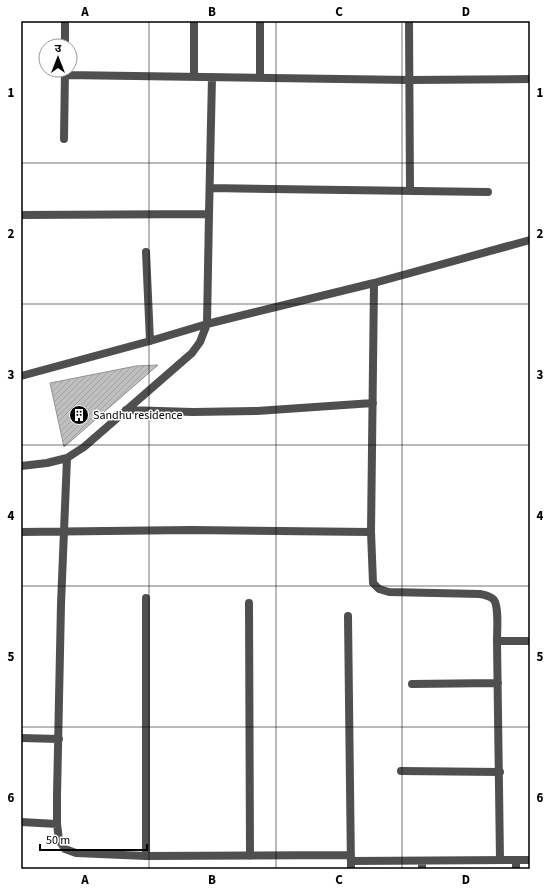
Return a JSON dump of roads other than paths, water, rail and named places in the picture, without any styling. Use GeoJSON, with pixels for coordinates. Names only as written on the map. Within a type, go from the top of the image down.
{"type":"FeatureCollection","features":[{"type":"Feature","properties":{"kind":"street"},"geometry":{"type":"LineString","coordinates":[[65,21],[65,38]]}},
{"type":"Feature","properties":{"kind":"street"},"geometry":{"type":"LineString","coordinates":[[194,21],[194,77]]}},
{"type":"Feature","properties":{"kind":"street"},"geometry":{"type":"LineString","coordinates":[[260,21],[260,77]]}},
{"type":"Feature","properties":{"kind":"street"},"geometry":{"type":"LineString","coordinates":[[409,21],[410,191]]}},
{"type":"Feature","properties":{"kind":"street"},"geometry":{"type":"LineString","coordinates":[[78,73],[194,77],[410,80],[530,79]]}},
{"type":"Feature","properties":{"kind":"street"},"geometry":{"type":"LineString","coordinates":[[21,466],[47,463],[66,458],[84,447],[192,353],[200,342],[207,324],[212,77]]}},
{"type":"Feature","properties":{"kind":"street"},"geometry":{"type":"LineString","coordinates":[[64,140],[65,78]]}},
{"type":"Feature","properties":{"kind":"street"},"geometry":{"type":"LineString","coordinates":[[210,188],[488,192]]}},
{"type":"Feature","properties":{"kind":"street"},"geometry":{"type":"LineString","coordinates":[[21,215],[210,214]]}},
{"type":"Feature","properties":{"kind":"street"},"geometry":{"type":"LineString","coordinates":[[21,376],[207,324],[374,282],[530,240]]}},
{"type":"Feature","properties":{"kind":"street"},"geometry":{"type":"LineString","coordinates":[[146,252],[150,341]]}},
{"type":"Feature","properties":{"kind":"street"},"geometry":{"type":"LineString","coordinates":[[374,282],[371,532],[373,583],[379,589],[388,592],[480,594],[488,595],[494,599],[496,606],[498,682],[500,860]]}},
{"type":"Feature","properties":{"kind":"street"},"geometry":{"type":"LineString","coordinates":[[126,410],[193,412],[257,411],[373,403]]}},
{"type":"Feature","properties":{"kind":"street"},"geometry":{"type":"LineString","coordinates":[[66,458],[61,604],[57,824],[59,840],[65,849],[76,853],[146,856],[250,856],[422,865],[500,860],[530,860]]}},
{"type":"Feature","properties":{"kind":"street"},"geometry":{"type":"LineString","coordinates":[[21,532],[236,530],[371,532]]}},
{"type":"Feature","properties":{"kind":"street"},"geometry":{"type":"LineString","coordinates":[[146,598],[146,856]]}},
{"type":"Feature","properties":{"kind":"street"},"geometry":{"type":"LineString","coordinates":[[249,603],[250,856]]}},
{"type":"Feature","properties":{"kind":"street"},"geometry":{"type":"LineString","coordinates":[[348,616],[351,862]]}},
{"type":"Feature","properties":{"kind":"street"},"geometry":{"type":"LineString","coordinates":[[497,641],[530,641]]}},
{"type":"Feature","properties":{"kind":"street"},"geometry":{"type":"LineString","coordinates":[[412,684],[498,682]]}},
{"type":"Feature","properties":{"kind":"street"},"geometry":{"type":"LineString","coordinates":[[21,738],[58,739]]}},
{"type":"Feature","properties":{"kind":"street"},"geometry":{"type":"LineString","coordinates":[[401,771],[500,772]]}},
{"type":"Feature","properties":{"kind":"street"},"geometry":{"type":"LineString","coordinates":[[21,822],[57,824]]}},
{"type":"Feature","properties":{"kind":"street"},"geometry":{"type":"LineString","coordinates":[[516,860],[516,869]]}},
{"type":"Feature","properties":{"kind":"place","name":"Sandhu residence"},"geometry":{"type":"Point","coordinates":[79,415]}}]}
